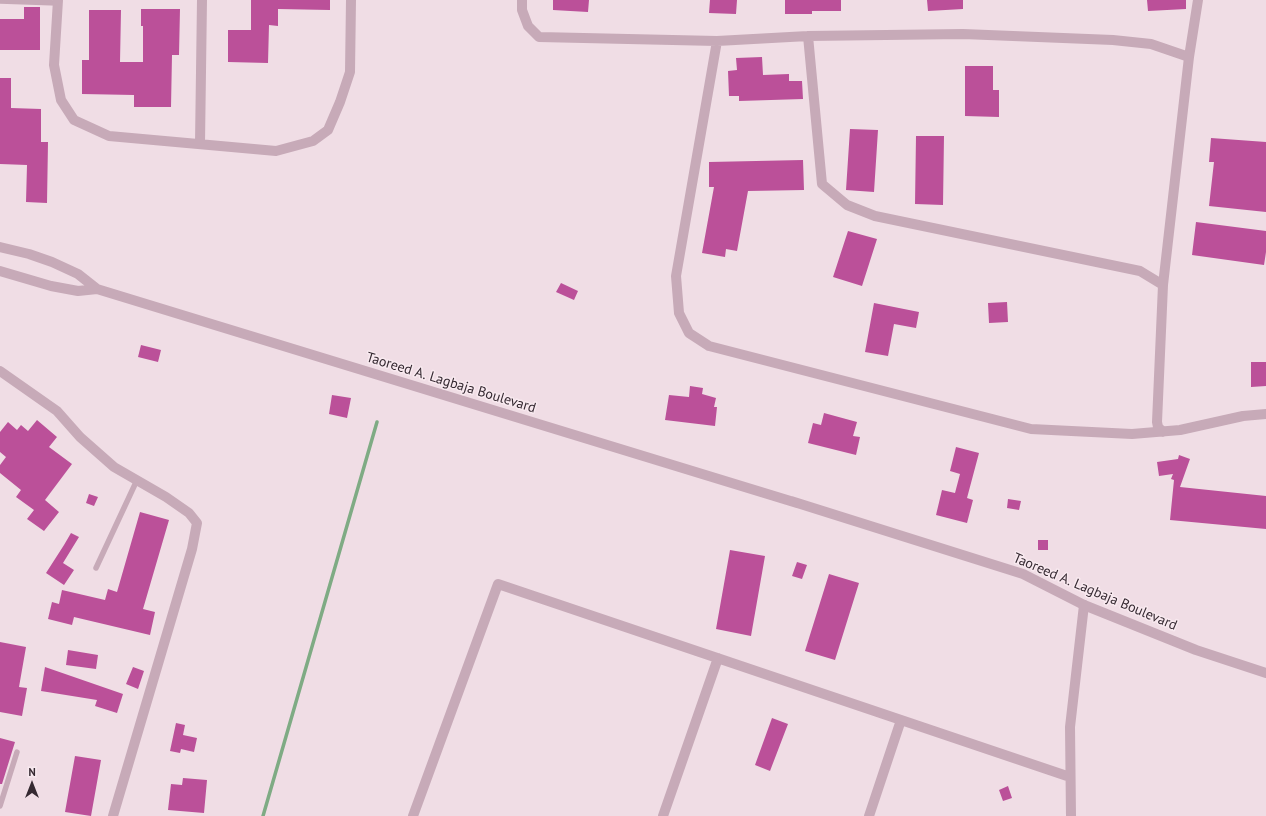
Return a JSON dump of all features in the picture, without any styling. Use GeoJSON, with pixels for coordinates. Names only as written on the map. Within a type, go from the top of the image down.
{"type":"FeatureCollection","features":[{"type":"Feature","properties":{"kind":"street"},"geometry":{"type":"LineString","coordinates":[[200,143],[202,0]]}},
{"type":"Feature","properties":{"kind":"street"},"geometry":{"type":"LineString","coordinates":[[58,2],[54,65],[61,100],[74,120],[109,136],[276,151],[313,141],[328,130],[340,102],[350,72],[351,0]]}},
{"type":"Feature","properties":{"kind":"street"},"geometry":{"type":"LineString","coordinates":[[522,0],[522,10],[528,26],[539,37],[717,41],[808,36],[963,34],[1113,40],[1151,44],[1189,57]]}},
{"type":"Feature","properties":{"kind":"street"},"geometry":{"type":"LineString","coordinates":[[1163,432],[1158,427],[1156,422],[1164,285],[1189,57],[1198,0]]}},
{"type":"Feature","properties":{"kind":"street"},"geometry":{"type":"LineString","coordinates":[[808,36],[822,184],[847,205],[875,216],[1140,271],[1164,285]]}},
{"type":"Feature","properties":{"kind":"street"},"geometry":{"type":"LineString","coordinates":[[717,41],[676,276],[678,313],[689,333],[709,346],[1031,429],[1132,434],[1186,429],[1243,416],[1266,414]]}},
{"type":"Feature","properties":{"kind":"street","name":"Taoreed A. Lagbaja Boulevard"},"geometry":{"type":"LineString","coordinates":[[0,247],[29,254],[52,262],[78,274],[97,289],[797,503]]}},
{"type":"Feature","properties":{"kind":"street","name":"Taoreed A. Lagbaja Boulevard"},"geometry":{"type":"LineString","coordinates":[[0,271],[51,286],[78,291],[97,289]]}},
{"type":"Feature","properties":{"kind":"street"},"geometry":{"type":"LineString","coordinates":[[0,371],[58,411],[80,436],[114,467],[172,501],[189,513],[198,523],[192,549],[113,816]]}},
{"type":"Feature","properties":{"kind":"street","name":"Taoreed A. Lagbaja Boulevard"},"geometry":{"type":"LineString","coordinates":[[670,464],[1024,574],[1084,604],[1196,650],[1262,672]]}},
{"type":"Feature","properties":{"kind":"street"},"geometry":{"type":"LineString","coordinates":[[413,816],[498,584],[1070,777]]}},
{"type":"Feature","properties":{"kind":"street"},"geometry":{"type":"LineString","coordinates":[[1071,816],[1070,727],[1084,604]]}},
{"type":"Feature","properties":{"kind":"street"},"geometry":{"type":"LineString","coordinates":[[663,816],[718,658]]}},
{"type":"Feature","properties":{"kind":"street"},"geometry":{"type":"LineString","coordinates":[[1262,672],[1266,664]]}},
{"type":"Feature","properties":{"kind":"street"},"geometry":{"type":"LineString","coordinates":[[869,816],[901,720]]}},
{"type":"Feature","properties":{"kind":"lane"},"geometry":{"type":"LineString","coordinates":[[0,1],[58,2]]}},
{"type":"Feature","properties":{"kind":"lane"},"geometry":{"type":"LineString","coordinates":[[96,568],[137,480]]}},
{"type":"Feature","properties":{"kind":"lane"},"geometry":{"type":"LineString","coordinates":[[0,806],[17,752]]}},
{"type":"Feature","properties":{"kind":"building"},"geometry":{"type":"Polygon","coordinates":[[[251,0],[330,0],[330,10],[278,9],[278,26],[269,25],[268,63],[228,62],[228,30],[251,30],[251,0]]]}},
{"type":"Feature","properties":{"kind":"building"},"geometry":{"type":"Polygon","coordinates":[[[553,0],[589,0],[588,12],[553,10],[553,0]]]}},
{"type":"Feature","properties":{"kind":"building"},"geometry":{"type":"Polygon","coordinates":[[[710,0],[737,0],[736,14],[709,13],[710,0]]]}},
{"type":"Feature","properties":{"kind":"building"},"geometry":{"type":"Polygon","coordinates":[[[785,0],[841,0],[841,11],[812,11],[812,14],[785,14],[785,0]]]}},
{"type":"Feature","properties":{"kind":"building"},"geometry":{"type":"Polygon","coordinates":[[[927,0],[963,0],[963,9],[928,11],[927,0]]]}},
{"type":"Feature","properties":{"kind":"building"},"geometry":{"type":"Polygon","coordinates":[[[1147,0],[1186,0],[1186,9],[1148,11],[1147,0]]]}},
{"type":"Feature","properties":{"kind":"building"},"geometry":{"type":"Polygon","coordinates":[[[24,7],[40,7],[40,50],[0,50],[0,19],[24,19],[24,7]]]}},
{"type":"Feature","properties":{"kind":"building"},"geometry":{"type":"Polygon","coordinates":[[[141,9],[180,9],[179,55],[172,55],[171,107],[134,107],[134,95],[82,94],[82,60],[89,60],[89,10],[121,10],[120,62],[143,62],[143,26],[141,26],[141,9]]]}},
{"type":"Feature","properties":{"kind":"building"},"geometry":{"type":"Polygon","coordinates":[[[762,57],[763,75],[789,74],[789,81],[802,81],[803,99],[739,101],[739,96],[729,96],[728,71],[737,70],[736,58],[762,57]]]}},
{"type":"Feature","properties":{"kind":"building"},"geometry":{"type":"Polygon","coordinates":[[[965,66],[993,66],[993,90],[999,90],[999,117],[965,116],[965,66]]]}},
{"type":"Feature","properties":{"kind":"building"},"geometry":{"type":"Polygon","coordinates":[[[0,78],[11,78],[11,108],[41,109],[41,142],[48,142],[47,203],[26,202],[27,165],[0,164],[0,78]]]}},
{"type":"Feature","properties":{"kind":"building"},"geometry":{"type":"Polygon","coordinates":[[[850,129],[878,130],[874,192],[846,190],[850,129]]]}},
{"type":"Feature","properties":{"kind":"building"},"geometry":{"type":"Polygon","coordinates":[[[916,136],[944,136],[943,205],[915,204],[916,136]]]}},
{"type":"Feature","properties":{"kind":"building"},"geometry":{"type":"Polygon","coordinates":[[[1211,138],[1266,142],[1266,212],[1209,206],[1214,162],[1209,162],[1211,138]]]}},
{"type":"Feature","properties":{"kind":"building"},"geometry":{"type":"Polygon","coordinates":[[[803,160],[804,190],[748,191],[737,251],[726,249],[725,257],[702,253],[714,187],[709,187],[709,162],[803,160]]]}},
{"type":"Feature","properties":{"kind":"building"},"geometry":{"type":"Polygon","coordinates":[[[1196,222],[1266,231],[1266,252],[1264,265],[1192,255],[1196,222]]]}},
{"type":"Feature","properties":{"kind":"building"},"geometry":{"type":"Polygon","coordinates":[[[848,231],[877,239],[862,286],[833,277],[848,231]]]}},
{"type":"Feature","properties":{"kind":"building"},"geometry":{"type":"Polygon","coordinates":[[[561,283],[578,291],[574,300],[556,292],[561,283]]]}},
{"type":"Feature","properties":{"kind":"building"},"geometry":{"type":"Polygon","coordinates":[[[1007,302],[1008,322],[989,323],[988,303],[1007,302]]]}},
{"type":"Feature","properties":{"kind":"building"},"geometry":{"type":"Polygon","coordinates":[[[874,303],[919,312],[916,328],[894,324],[888,356],[865,352],[874,303]]]}},
{"type":"Feature","properties":{"kind":"building"},"geometry":{"type":"Polygon","coordinates":[[[141,345],[161,350],[158,362],[138,357],[141,345]]]}},
{"type":"Feature","properties":{"kind":"building"},"geometry":{"type":"Polygon","coordinates":[[[1251,362],[1266,362],[1266,386],[1251,387],[1251,362]]]}},
{"type":"Feature","properties":{"kind":"building"},"geometry":{"type":"Polygon","coordinates":[[[690,386],[703,388],[702,394],[716,398],[714,407],[717,407],[715,426],[665,420],[669,395],[689,397],[690,386]]]}},
{"type":"Feature","properties":{"kind":"building"},"geometry":{"type":"Polygon","coordinates":[[[332,395],[351,398],[347,418],[329,414],[332,395]]]}},
{"type":"Feature","properties":{"kind":"building"},"geometry":{"type":"Polygon","coordinates":[[[824,413],[857,422],[853,436],[860,437],[856,455],[808,443],[813,423],[821,425],[824,413]]]}},
{"type":"Feature","properties":{"kind":"building"},"geometry":{"type":"Polygon","coordinates":[[[37,420],[57,437],[49,447],[72,464],[45,500],[59,512],[44,531],[27,519],[34,510],[16,497],[21,490],[0,473],[0,465],[6,457],[0,452],[0,432],[8,422],[17,430],[21,425],[28,431],[37,420]]]}},
{"type":"Feature","properties":{"kind":"building"},"geometry":{"type":"Polygon","coordinates":[[[956,447],[979,453],[967,498],[973,500],[967,523],[936,515],[942,490],[955,493],[960,474],[950,471],[956,447]]]}},
{"type":"Feature","properties":{"kind":"building"},"geometry":{"type":"Polygon","coordinates":[[[1179,455],[1190,459],[1180,487],[1266,496],[1266,529],[1170,520],[1174,480],[1171,479],[1173,474],[1159,476],[1157,462],[1178,459],[1179,455]]]}},
{"type":"Feature","properties":{"kind":"building"},"geometry":{"type":"Polygon","coordinates":[[[89,494],[98,497],[94,506],[86,503],[89,494]]]}},
{"type":"Feature","properties":{"kind":"building"},"geometry":{"type":"Polygon","coordinates":[[[1008,499],[1021,501],[1019,510],[1007,508],[1008,499]]]}},
{"type":"Feature","properties":{"kind":"building"},"geometry":{"type":"Polygon","coordinates":[[[140,512],[169,520],[143,609],[155,612],[150,635],[74,617],[72,625],[48,619],[52,602],[59,604],[62,590],[105,600],[108,589],[117,592],[140,512]]]}},
{"type":"Feature","properties":{"kind":"building"},"geometry":{"type":"Polygon","coordinates":[[[71,533],[79,537],[63,563],[74,570],[64,585],[46,573],[71,533]]]}},
{"type":"Feature","properties":{"kind":"building"},"geometry":{"type":"Polygon","coordinates":[[[1038,540],[1048,540],[1048,550],[1038,550],[1038,540]]]}},
{"type":"Feature","properties":{"kind":"building"},"geometry":{"type":"Polygon","coordinates":[[[730,550],[765,556],[751,636],[716,629],[730,550]]]}},
{"type":"Feature","properties":{"kind":"building"},"geometry":{"type":"Polygon","coordinates":[[[797,562],[807,565],[802,579],[792,576],[797,562]]]}},
{"type":"Feature","properties":{"kind":"building"},"geometry":{"type":"Polygon","coordinates":[[[829,574],[859,583],[835,660],[805,651],[829,574]]]}},
{"type":"Feature","properties":{"kind":"building"},"geometry":{"type":"Polygon","coordinates":[[[0,642],[26,647],[19,687],[27,688],[22,716],[0,712],[0,642]]]}},
{"type":"Feature","properties":{"kind":"building"},"geometry":{"type":"Polygon","coordinates":[[[68,650],[98,655],[96,669],[66,665],[68,650]]]}},
{"type":"Feature","properties":{"kind":"building"},"geometry":{"type":"Polygon","coordinates":[[[45,667],[123,694],[117,713],[95,706],[97,700],[41,691],[45,667]]]}},
{"type":"Feature","properties":{"kind":"building"},"geometry":{"type":"Polygon","coordinates":[[[133,667],[144,671],[138,689],[126,684],[133,667]]]}},
{"type":"Feature","properties":{"kind":"building"},"geometry":{"type":"Polygon","coordinates":[[[772,718],[788,724],[770,771],[755,765],[772,718]]]}},
{"type":"Feature","properties":{"kind":"building"},"geometry":{"type":"Polygon","coordinates":[[[176,723],[185,725],[183,735],[197,738],[194,752],[181,749],[180,753],[170,751],[176,723]]]}},
{"type":"Feature","properties":{"kind":"building"},"geometry":{"type":"Polygon","coordinates":[[[0,738],[15,742],[2,784],[0,784],[0,738]]]}},
{"type":"Feature","properties":{"kind":"building"},"geometry":{"type":"Polygon","coordinates":[[[75,756],[101,760],[91,816],[65,812],[75,756]]]}},
{"type":"Feature","properties":{"kind":"building"},"geometry":{"type":"Polygon","coordinates":[[[183,778],[207,780],[204,813],[168,810],[171,784],[182,785],[183,778]]]}},
{"type":"Feature","properties":{"kind":"building"},"geometry":{"type":"Polygon","coordinates":[[[1008,786],[1012,798],[1003,801],[999,790],[1008,786]]]}},
{"type":"Feature","properties":{"kind":"waterway"},"geometry":{"type":"LineString","coordinates":[[263,816],[377,422]]}}]}
